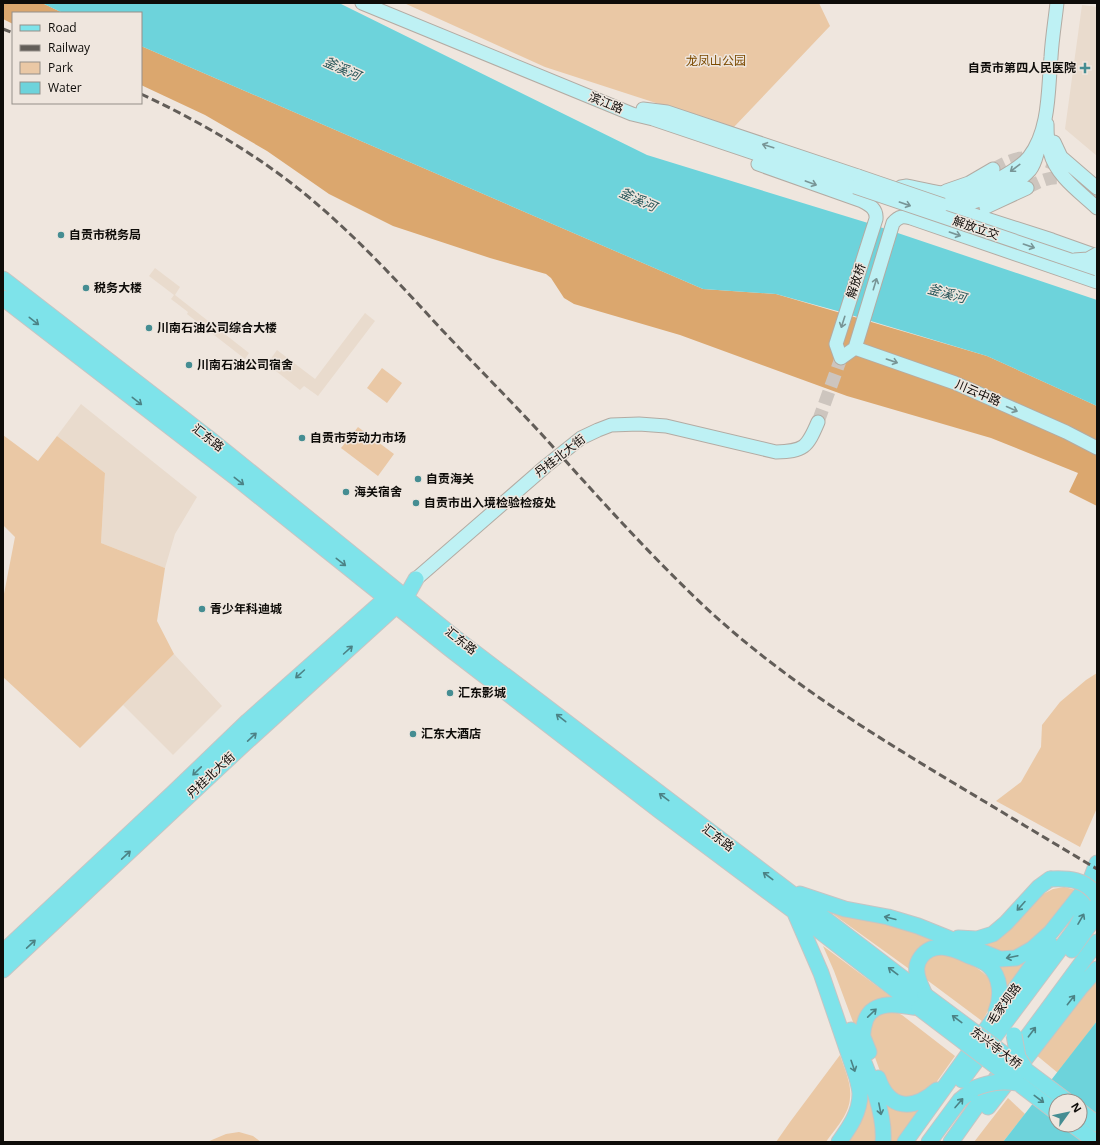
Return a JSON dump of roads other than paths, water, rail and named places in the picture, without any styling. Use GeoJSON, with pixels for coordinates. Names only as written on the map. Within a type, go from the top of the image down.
{"type":"FeatureCollection","features":[{"type":"Feature","properties":{"kind":"main road","name":"滨江路"},"geometry":{"type":"LineString","coordinates":[[362,3],[632,114],[653,118],[857,181]]}},
{"type":"Feature","properties":{"kind":"main road","name":"滨江路"},"geometry":{"type":"LineString","coordinates":[[378,3],[633,107],[667,112],[857,181]]}},
{"type":"Feature","properties":{"kind":"main road"},"geometry":{"type":"LineString","coordinates":[[943,205],[968,204],[987,198],[1021,178],[1030,169],[1035,161],[1045,121],[1057,3]]}},
{"type":"Feature","properties":{"kind":"main road"},"geometry":{"type":"LineString","coordinates":[[632,114],[651,125],[862,201],[873,208],[876,216]]}},
{"type":"Feature","properties":{"kind":"main road"},"geometry":{"type":"LineString","coordinates":[[1045,121],[1061,157],[1097,188]]}},
{"type":"Feature","properties":{"kind":"main road"},"geometry":{"type":"LineString","coordinates":[[1045,121],[1050,153],[1055,164],[1066,180],[1097,208]]}},
{"type":"Feature","properties":{"kind":"main road","name":"解放桥"},"geometry":{"type":"LineString","coordinates":[[1045,121],[1037,144],[1029,157],[1017,168],[982,189],[966,195],[937,192],[907,186],[894,192],[884,201],[879,207],[836,344],[841,358],[855,348],[894,223],[898,218],[903,216],[1096,278]]}},
{"type":"Feature","properties":{"kind":"main road"},"geometry":{"type":"LineString","coordinates":[[937,192],[964,185],[993,169]]}},
{"type":"Feature","properties":{"kind":"main road","name":"解放立交"},"geometry":{"type":"LineString","coordinates":[[857,181],[967,212],[1097,255]]}},
{"type":"Feature","properties":{"kind":"main road","name":"解放立交"},"geometry":{"type":"LineString","coordinates":[[857,181],[1070,260],[1096,278]]}},
{"type":"Feature","properties":{"kind":"main road"},"geometry":{"type":"LineString","coordinates":[[967,212],[980,210],[1027,188]]}},
{"type":"Feature","properties":{"kind":"main road"},"geometry":{"type":"LineString","coordinates":[[1070,260],[1088,259],[1097,255]]}},
{"type":"Feature","properties":{"kind":"main road","name":"汇东路"},"geometry":{"type":"LineString","coordinates":[[3,279],[211,440],[396,597],[463,659],[660,811],[798,914],[922,1001]]}},
{"type":"Feature","properties":{"kind":"main road","name":"汇东路"},"geometry":{"type":"LineString","coordinates":[[3,298],[235,477],[396,597],[457,639],[782,887],[922,1001]]}},
{"type":"Feature","properties":{"kind":"main road","name":"川云中路"},"geometry":{"type":"LineString","coordinates":[[855,348],[955,383],[1066,432],[1097,448]]}},
{"type":"Feature","properties":{"kind":"main road","name":"丹桂北大街"},"geometry":{"type":"LineString","coordinates":[[3,952],[248,721],[396,597],[546,466],[581,438],[611,425],[639,424],[666,426],[776,452],[794,451],[804,446],[810,440],[818,422]]}},
{"type":"Feature","properties":{"kind":"main road","name":"丹桂北大街"},"geometry":{"type":"LineString","coordinates":[[3,970],[247,742],[396,597]]}},
{"type":"Feature","properties":{"kind":"main road","name":"毛家坝路"},"geometry":{"type":"LineString","coordinates":[[905,1142],[1057,931],[1094,890],[1097,863]]}},
{"type":"Feature","properties":{"kind":"main road"},"geometry":{"type":"LineString","coordinates":[[944,936],[977,939],[993,934],[1006,923],[1039,886],[1050,879],[1067,878],[1081,882],[1094,890]]}},
{"type":"Feature","properties":{"kind":"main road"},"geometry":{"type":"LineString","coordinates":[[782,887],[814,900],[838,907],[888,917],[918,926],[1000,959],[1016,958],[1032,949],[1094,890]]}},
{"type":"Feature","properties":{"kind":"main road"},"geometry":{"type":"LineString","coordinates":[[916,1142],[1075,929],[1094,890]]}},
{"type":"Feature","properties":{"kind":"main road"},"geometry":{"type":"LineString","coordinates":[[798,914],[821,973],[857,1078],[860,1093],[857,1110],[851,1124],[839,1142]]}},
{"type":"Feature","properties":{"kind":"main road"},"geometry":{"type":"LineString","coordinates":[[798,914],[828,968],[878,1102],[883,1126],[883,1142]]}},
{"type":"Feature","properties":{"kind":"main road"},"geometry":{"type":"LineString","coordinates":[[929,1142],[960,1100],[974,1088],[987,1083],[1023,1077],[1014,1035],[1020,1016],[1083,936],[1097,914]]}},
{"type":"Feature","properties":{"kind":"main road"},"geometry":{"type":"LineString","coordinates":[[951,1142],[1097,942]]}},
{"type":"Feature","properties":{"kind":"main road"},"geometry":{"type":"LineString","coordinates":[[950,1079],[929,1097],[919,1102],[906,1104],[895,1102],[887,1096],[881,1086],[863,1036],[863,1026],[868,1016],[876,1008],[887,1004],[922,1001],[917,972],[919,960],[925,952],[933,948],[943,947],[955,950],[988,964],[994,971],[999,984],[1000,998],[992,1020]]}},
{"type":"Feature","properties":{"kind":"main road"},"geometry":{"type":"LineString","coordinates":[[963,1142],[1081,987],[1097,969]]}},
{"type":"Feature","properties":{"kind":"main road","name":"东兴寺大桥"},"geometry":{"type":"LineString","coordinates":[[922,1001],[1023,1077],[1052,1093]]}},
{"type":"Feature","properties":{"kind":"main road","name":"东兴寺大桥"},"geometry":{"type":"LineString","coordinates":[[1023,1077],[1048,1104]]}},
{"type":"Feature","properties":{"kind":"main road"},"geometry":{"type":"LineString","coordinates":[[1088,1117],[1097,1124]]}},
{"type":"Feature","properties":{"kind":"main road"},"geometry":{"type":"LineString","coordinates":[[1084,1133],[1096,1142]]}},
{"type":"Feature","properties":{"kind":"water","name":"釜溪河"},"geometry":{"type":"Polygon","coordinates":[[[42,3],[339,3],[647,155],[868,223],[1097,300],[1097,406],[987,356],[841,312],[776,294],[703,289],[142,46],[142,12],[61,12],[42,3]]]}},
{"type":"Feature","properties":{"kind":"water"},"geometry":{"type":"Polygon","coordinates":[[[1097,1021],[1097,1142],[1003,1142],[1097,1021]]]}},
{"type":"Feature","properties":{"kind":"tunnel"},"geometry":{"type":"LineString","coordinates":[[993,169],[1010,161],[1022,158],[1043,160],[1053,163],[1072,175],[1097,195]]}},
{"type":"Feature","properties":{"kind":"tunnel"},"geometry":{"type":"LineString","coordinates":[[1027,188],[1049,178],[1060,178],[1072,181]]}},
{"type":"Feature","properties":{"kind":"tunnel"},"geometry":{"type":"LineString","coordinates":[[818,422],[841,358]]}},
{"type":"Feature","properties":{"kind":"railway"},"geometry":{"type":"LineString","coordinates":[[3,29],[12,33]]}},
{"type":"Feature","properties":{"kind":"railway"},"geometry":{"type":"LineString","coordinates":[[142,94],[184,115],[267,165],[305,194],[341,226],[393,277],[546,439],[663,566],[704,606],[761,655],[821,699],[883,740],[1097,869]]}},
{"type":"Feature","properties":{"kind":"place","name":"自贡市第四人民医院"},"geometry":{"type":"Point","coordinates":[1085,68]}},
{"type":"Feature","properties":{"kind":"place","name":"自贡市税务局"},"geometry":{"type":"Point","coordinates":[61,235]}},
{"type":"Feature","properties":{"kind":"place","name":"税务大楼"},"geometry":{"type":"Point","coordinates":[86,288]}},
{"type":"Feature","properties":{"kind":"place","name":"川南石油公司综合大楼"},"geometry":{"type":"Point","coordinates":[149,328]}},
{"type":"Feature","properties":{"kind":"place","name":"川南石油公司宿舍"},"geometry":{"type":"Point","coordinates":[189,365]}},
{"type":"Feature","properties":{"kind":"place","name":"自贡市劳动力市场"},"geometry":{"type":"Point","coordinates":[302,438]}},
{"type":"Feature","properties":{"kind":"place","name":"自贡海关"},"geometry":{"type":"Point","coordinates":[418,479]}},
{"type":"Feature","properties":{"kind":"place","name":"海关宿舍"},"geometry":{"type":"Point","coordinates":[346,492]}},
{"type":"Feature","properties":{"kind":"place","name":"自贡市出入境检验检疫处"},"geometry":{"type":"Point","coordinates":[416,503]}},
{"type":"Feature","properties":{"kind":"place","name":"青少年科迪城"},"geometry":{"type":"Point","coordinates":[202,609]}},
{"type":"Feature","properties":{"kind":"place","name":"汇东影城"},"geometry":{"type":"Point","coordinates":[450,693]}},
{"type":"Feature","properties":{"kind":"place","name":"汇东大酒店"},"geometry":{"type":"Point","coordinates":[413,734]}},
{"type":"Feature","properties":{"kind":"park label","name":"龙凤山公园"},"geometry":{"type":"Point","coordinates":[716,61]}}]}
